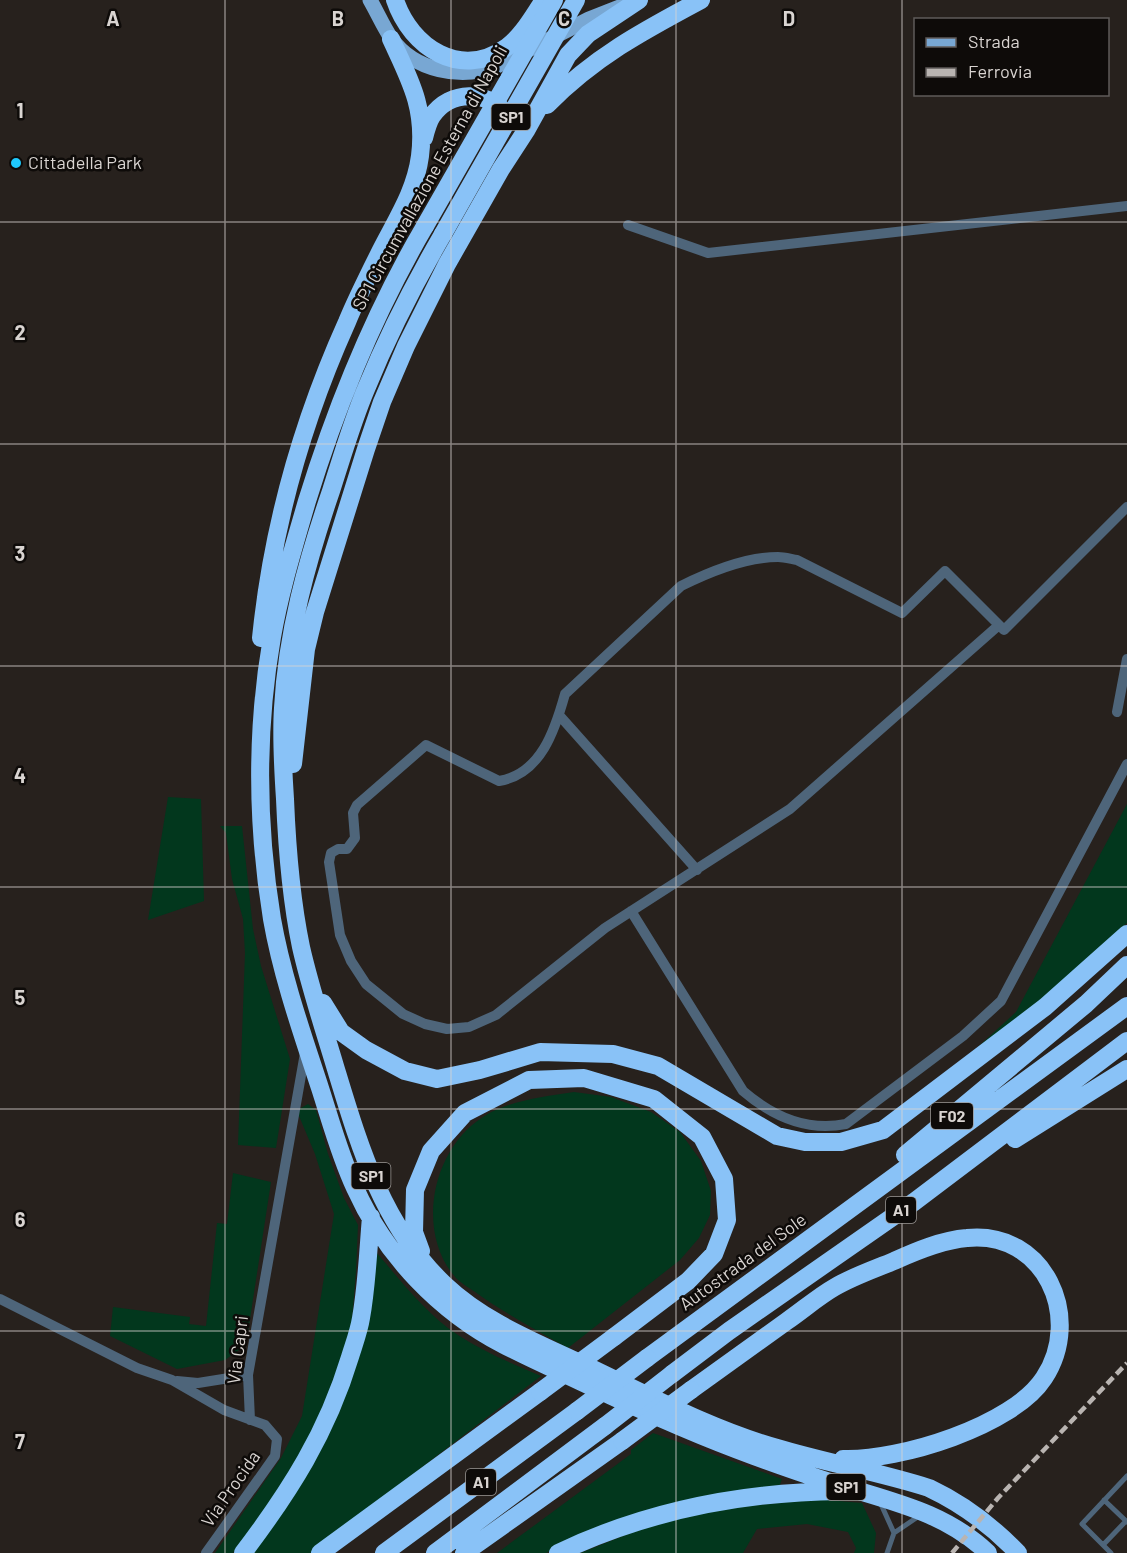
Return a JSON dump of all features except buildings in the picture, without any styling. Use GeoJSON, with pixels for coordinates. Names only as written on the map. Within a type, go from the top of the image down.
{"type":"FeatureCollection","features":[{"type":"Feature","properties":{"kind":"highway"},"geometry":{"type":"LineString","coordinates":[[395,0],[404,21],[421,43],[442,55],[463,60],[486,57],[509,45],[520,35],[544,0]]}},
{"type":"Feature","properties":{"kind":"highway","name":"SP1 Circumvallazione Esterna di Napoli"},"geometry":{"type":"LineString","coordinates":[[554,0],[398,273],[365,342],[321,455],[280,596],[266,677],[261,789],[264,853],[272,917],[286,980],[345,1165],[357,1192],[390,1246],[421,1284],[456,1316],[504,1345],[696,1435],[926,1512],[947,1522],[988,1553]]}},
{"type":"Feature","properties":{"kind":"highway","name":"SP1"},"geometry":{"type":"LineString","coordinates":[[576,0],[398,317],[352,424],[306,568],[291,637],[282,710],[286,825],[300,940],[309,981],[349,1114],[376,1188],[390,1216],[425,1264],[470,1306],[533,1341],[696,1418],[775,1448],[929,1488],[946,1496],[981,1519],[1018,1553]]}},
{"type":"Feature","properties":{"kind":"highway"},"geometry":{"type":"LineString","coordinates":[[286,825],[306,649],[324,578],[382,402],[427,302],[568,55],[588,34],[637,0]]}},
{"type":"Feature","properties":{"kind":"highway"},"geometry":{"type":"LineString","coordinates":[[527,129],[558,94],[594,62],[638,34],[701,0]]}},
{"type":"Feature","properties":{"kind":"highway"},"geometry":{"type":"LineString","coordinates":[[391,39],[419,104],[420,155]]}},
{"type":"Feature","properties":{"kind":"highway"},"geometry":{"type":"LineString","coordinates":[[262,737],[259,682],[263,616],[284,504],[311,410],[346,324],[378,255],[410,195],[426,128],[438,109],[456,98],[476,96],[501,107],[512,125],[512,144],[501,169]]}},
{"type":"Feature","properties":{"kind":"highway"},"geometry":{"type":"LineString","coordinates":[[309,981],[341,1032],[366,1050],[405,1071],[437,1079],[480,1070],[540,1052],[613,1054],[658,1066],[777,1136],[805,1142],[841,1142],[883,1130],[1046,1007],[1127,934]]}},
{"type":"Feature","properties":{"kind":"highway","name":"F02"},"geometry":{"type":"LineString","coordinates":[[776,1264],[1086,1004],[1127,966]]}},
{"type":"Feature","properties":{"kind":"highway","name":"Autostrada del Sole"},"geometry":{"type":"LineString","coordinates":[[384,1553],[1127,1006]]}},
{"type":"Feature","properties":{"kind":"highway","name":"A1"},"geometry":{"type":"LineString","coordinates":[[435,1553],[729,1331],[914,1202],[1127,1041]]}},
{"type":"Feature","properties":{"kind":"highway"},"geometry":{"type":"LineString","coordinates":[[914,1202],[1127,1069]]}},
{"type":"Feature","properties":{"kind":"highway"},"geometry":{"type":"LineString","coordinates":[[320,1553],[688,1281],[714,1254],[727,1220],[724,1179],[702,1137],[654,1099],[584,1078],[529,1080],[465,1113],[431,1151],[415,1190],[414,1232],[425,1264]]}},
{"type":"Feature","properties":{"kind":"highway"},"geometry":{"type":"LineString","coordinates":[[243,1553],[269,1518],[312,1451],[344,1376],[361,1319],[371,1217]]}},
{"type":"Feature","properties":{"kind":"highway"},"geometry":{"type":"LineString","coordinates":[[464,1553],[835,1287],[912,1253],[966,1238],[989,1238],[1013,1246],[1024,1252],[1042,1269],[1058,1300],[1060,1333],[1054,1358],[1044,1379],[1008,1412],[965,1432],[904,1451],[854,1459],[805,1455]]}},
{"type":"Feature","properties":{"kind":"highway"},"geometry":{"type":"LineString","coordinates":[[558,1553],[611,1531],[666,1513],[710,1503],[804,1492],[868,1493]]}},
{"type":"Feature","properties":{"kind":"main road"},"geometry":{"type":"LineString","coordinates":[[370,0],[391,39],[413,58],[425,65],[447,72],[468,74],[497,66],[589,19],[637,0]]}},
{"type":"Feature","properties":{"kind":"street"},"geometry":{"type":"LineString","coordinates":[[628,225],[708,253],[1127,206]]}},
{"type":"Feature","properties":{"kind":"street"},"geometry":{"type":"LineString","coordinates":[[999,625],[790,809],[605,927],[496,1015],[469,1027],[447,1029],[425,1024],[404,1014],[380,996],[366,984],[351,961],[340,935],[329,862],[331,853],[338,849],[347,849],[355,838],[353,813],[357,805],[426,745],[498,781],[509,779],[520,773],[542,754],[560,715],[565,694],[681,586],[705,574],[738,563],[778,556],[797,560],[902,613],[945,571],[999,625],[1004,630],[1127,507]]}},
{"type":"Feature","properties":{"kind":"street"},"geometry":{"type":"LineString","coordinates":[[1117,712],[1127,659]]}},
{"type":"Feature","properties":{"kind":"street"},"geometry":{"type":"LineString","coordinates":[[560,715],[697,870]]}},
{"type":"Feature","properties":{"kind":"street"},"geometry":{"type":"LineString","coordinates":[[632,910],[743,1091],[762,1107],[807,1125],[832,1127],[846,1124],[963,1036],[1001,1001],[1023,964],[1127,764]]}},
{"type":"Feature","properties":{"kind":"street","name":"Via Capri"},"geometry":{"type":"LineString","coordinates":[[0,1299],[137,1368],[172,1380],[224,1410],[250,1420],[248,1374],[307,1047]]}},
{"type":"Feature","properties":{"kind":"street"},"geometry":{"type":"LineString","coordinates":[[172,1380],[198,1383],[248,1374]]}},
{"type":"Feature","properties":{"kind":"street","name":"Via Procida"},"geometry":{"type":"LineString","coordinates":[[206,1553],[275,1456],[277,1439],[265,1425],[250,1420]]}},
{"type":"Feature","properties":{"kind":"lane"},"geometry":{"type":"LineString","coordinates":[[1111,1553],[1082,1524],[1127,1476]]}},
{"type":"Feature","properties":{"kind":"lane"},"geometry":{"type":"LineString","coordinates":[[868,1493],[894,1533]]}},
{"type":"Feature","properties":{"kind":"lane"},"geometry":{"type":"LineString","coordinates":[[1103,1545],[1126,1521],[1104,1500]]}},
{"type":"Feature","properties":{"kind":"lane"},"geometry":{"type":"LineString","coordinates":[[886,1553],[894,1533],[910,1520],[926,1512]]}},
{"type":"Feature","properties":{"kind":"green space"},"geometry":{"type":"Polygon","coordinates":[[[168,797],[201,799],[204,901],[148,920],[168,797]]]}},
{"type":"Feature","properties":{"kind":"green space"},"geometry":{"type":"Polygon","coordinates":[[[1127,804],[1127,923],[1064,983],[969,1055],[1016,1012],[1127,804]]]}},
{"type":"Feature","properties":{"kind":"green space"},"geometry":{"type":"Polygon","coordinates":[[[220,826],[242,826],[253,929],[261,966],[290,1059],[276,1148],[238,1145],[245,953],[243,919],[232,879],[226,833],[220,826]]]}},
{"type":"Feature","properties":{"kind":"green space"},"geometry":{"type":"Polygon","coordinates":[[[574,1092],[611,1097],[651,1112],[680,1132],[701,1161],[711,1191],[710,1215],[699,1238],[680,1260],[568,1348],[522,1322],[456,1278],[443,1259],[436,1238],[433,1215],[435,1192],[441,1170],[452,1149],[466,1131],[483,1117],[504,1107],[527,1100],[574,1092]]]}},
{"type":"Feature","properties":{"kind":"green space"},"geometry":{"type":"Polygon","coordinates":[[[308,1104],[316,1110],[328,1154],[344,1198],[358,1225],[352,1321],[341,1359],[321,1412],[300,1455],[274,1498],[233,1553],[215,1553],[281,1458],[302,1416],[334,1214],[315,1154],[299,1116],[299,1109],[308,1104]]]}},
{"type":"Feature","properties":{"kind":"green space"},"geometry":{"type":"Polygon","coordinates":[[[233,1173],[271,1182],[246,1345],[225,1360],[177,1369],[110,1336],[113,1307],[190,1317],[189,1324],[206,1326],[217,1223],[227,1224],[233,1173]]]}},
{"type":"Feature","properties":{"kind":"green space"},"geometry":{"type":"Polygon","coordinates":[[[376,1252],[414,1296],[446,1327],[488,1352],[541,1376],[310,1553],[249,1553],[315,1456],[376,1252]]]}},
{"type":"Feature","properties":{"kind":"green space"},"geometry":{"type":"Polygon","coordinates":[[[653,1433],[782,1479],[780,1485],[726,1493],[582,1536],[546,1553],[497,1553],[631,1454],[631,1450],[653,1433]]]}},
{"type":"Feature","properties":{"kind":"green space"},"geometry":{"type":"Polygon","coordinates":[[[816,1499],[862,1503],[876,1533],[874,1553],[854,1553],[856,1548],[848,1532],[807,1524],[757,1529],[743,1553],[580,1553],[651,1525],[718,1509],[816,1499]]]}},
{"type":"Feature","properties":{"kind":"railway"},"geometry":{"type":"LineString","coordinates":[[952,1553],[998,1498],[1127,1363]]}},
{"type":"Feature","properties":{"kind":"place","name":"Cittadella Park"},"geometry":{"type":"Point","coordinates":[16,163]}}]}
